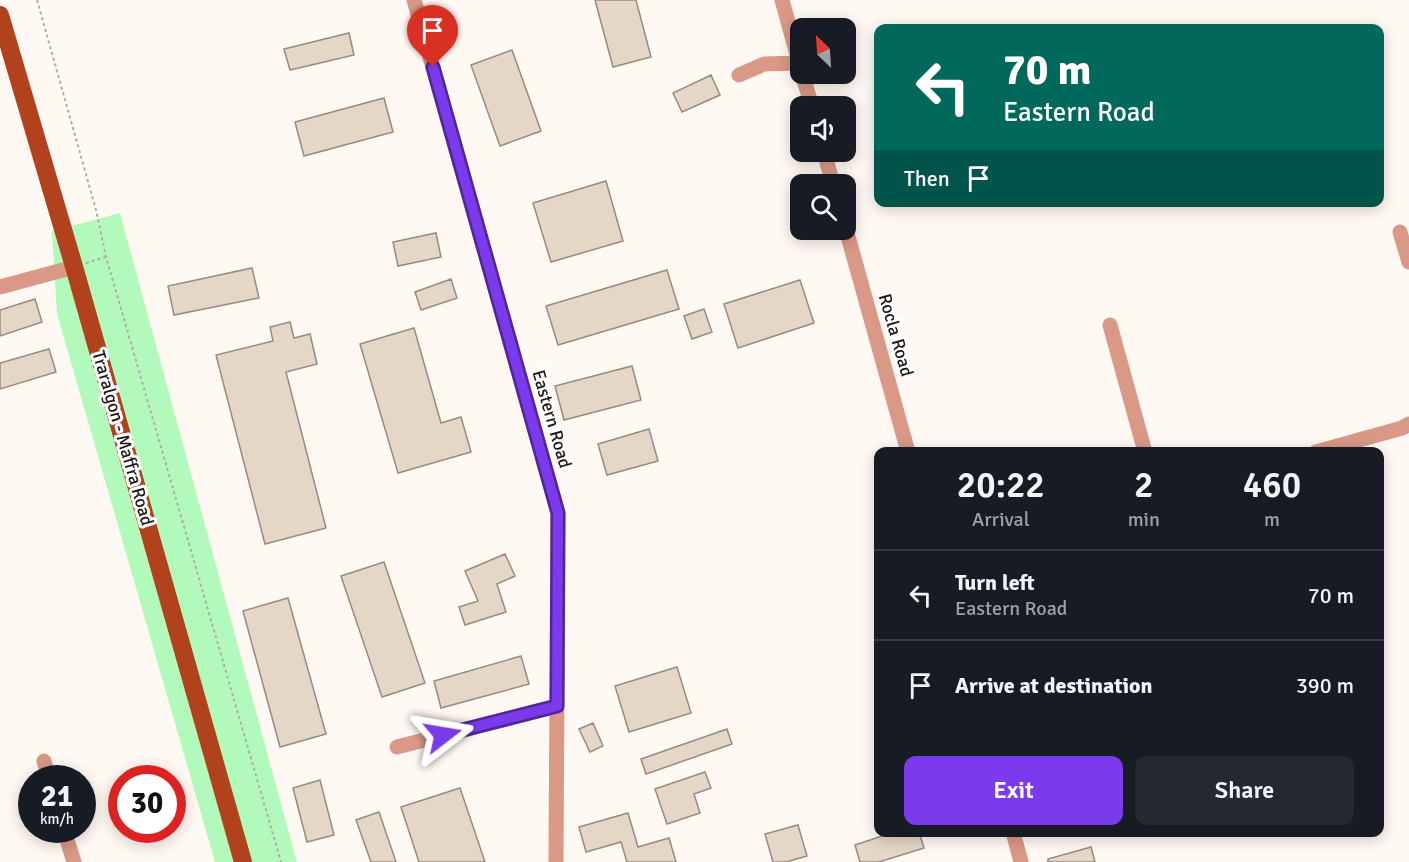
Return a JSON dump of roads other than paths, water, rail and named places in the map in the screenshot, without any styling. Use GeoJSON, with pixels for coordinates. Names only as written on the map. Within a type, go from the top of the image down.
{"type":"FeatureCollection","features":[{"type":"Feature","properties":{"kind":"main road","name":"Traralgon - Maffra Road"},"geometry":{"type":"LineString","coordinates":[[0,15],[243,862]]}},
{"type":"Feature","properties":{"kind":"street","name":"Eastern Road"},"geometry":{"type":"LineString","coordinates":[[414,0],[558,513],[556,862]]}},
{"type":"Feature","properties":{"kind":"street"},"geometry":{"type":"LineString","coordinates":[[782,0],[790,29]]}},
{"type":"Feature","properties":{"kind":"street"},"geometry":{"type":"LineString","coordinates":[[739,75],[764,64],[790,67]]}},
{"type":"Feature","properties":{"kind":"street"},"geometry":{"type":"LineString","coordinates":[[1400,232],[1409,262]]}},
{"type":"Feature","properties":{"kind":"street","name":"Rocla Road"},"geometry":{"type":"LineString","coordinates":[[849,240],[907,447]]}},
{"type":"Feature","properties":{"kind":"street"},"geometry":{"type":"LineString","coordinates":[[0,287],[74,267]]}},
{"type":"Feature","properties":{"kind":"street"},"geometry":{"type":"LineString","coordinates":[[1110,325],[1144,447]]}},
{"type":"Feature","properties":{"kind":"street"},"geometry":{"type":"LineString","coordinates":[[1334,447],[1409,424]]}},
{"type":"Feature","properties":{"kind":"street"},"geometry":{"type":"LineString","coordinates":[[397,747],[557,706]]}},
{"type":"Feature","properties":{"kind":"street"},"geometry":{"type":"LineString","coordinates":[[44,761],[45,765]]}},
{"type":"Feature","properties":{"kind":"street"},"geometry":{"type":"LineString","coordinates":[[1014,837],[1022,862]]}},
{"type":"Feature","properties":{"kind":"street"},"geometry":{"type":"LineString","coordinates":[[68,843],[74,862]]}}]}
